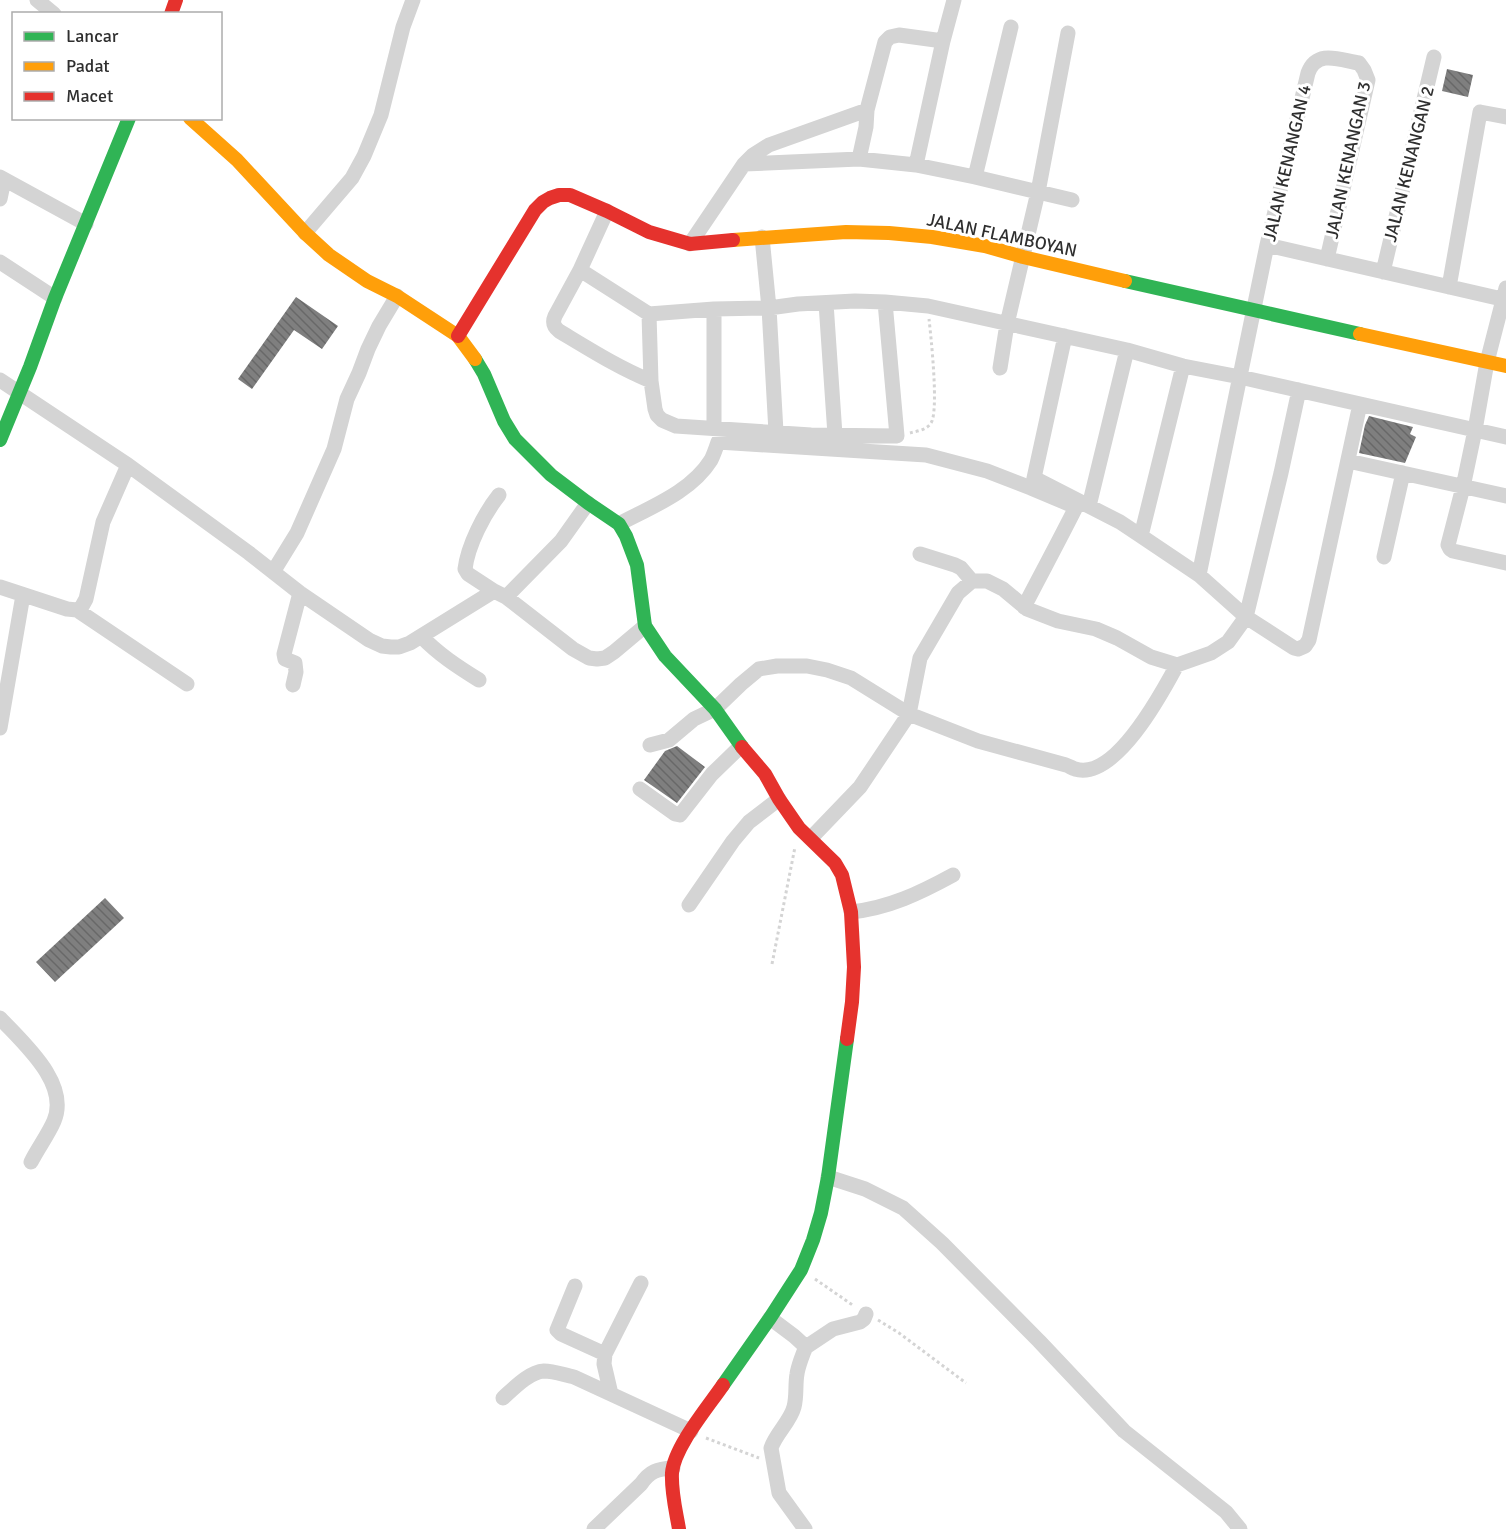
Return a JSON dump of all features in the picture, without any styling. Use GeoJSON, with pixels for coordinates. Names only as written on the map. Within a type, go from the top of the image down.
{"type":"FeatureCollection","features":[{"type":"Feature","properties":{"kind":"street"},"geometry":{"type":"LineString","coordinates":[[36,0],[51,12]]}},
{"type":"Feature","properties":{"kind":"street"},"geometry":{"type":"LineString","coordinates":[[305,233],[352,178],[364,156],[381,115],[403,27],[413,0]]}},
{"type":"Feature","properties":{"kind":"street"},"geometry":{"type":"LineString","coordinates":[[916,165],[954,0]]}},
{"type":"Feature","properties":{"kind":"street"},"geometry":{"type":"LineString","coordinates":[[975,177],[1011,27]]}},
{"type":"Feature","properties":{"kind":"street"},"geometry":{"type":"LineString","coordinates":[[1000,368],[1007,324],[1038,192],[1068,33]]}},
{"type":"Feature","properties":{"kind":"street"},"geometry":{"type":"LineString","coordinates":[[859,159],[867,110],[885,42],[894,35],[899,35],[943,42]]}},
{"type":"Feature","properties":{"kind":"street","name":"JALAN KENANGAN 2"},"geometry":{"type":"LineString","coordinates":[[1383,272],[1434,57]]}},
{"type":"Feature","properties":{"kind":"street","name":"JALAN KENANGAN 4"},"geometry":{"type":"LineString","coordinates":[[1199,575],[1267,244],[1311,65],[1316,60],[1328,58],[1359,63]]}},
{"type":"Feature","properties":{"kind":"street","name":"JALAN KENANGAN 3"},"geometry":{"type":"LineString","coordinates":[[1327,259],[1368,80],[1365,70],[1359,63]]}},
{"type":"Feature","properties":{"kind":"street"},"geometry":{"type":"LineString","coordinates":[[690,244],[744,164],[753,155],[769,145],[867,110]]}},
{"type":"Feature","properties":{"kind":"street"},"geometry":{"type":"LineString","coordinates":[[1449,287],[1480,112],[1506,117]]}},
{"type":"Feature","properties":{"kind":"street"},"geometry":{"type":"LineString","coordinates":[[0,440],[128,120]]}},
{"type":"Feature","properties":{"kind":"street"},"geometry":{"type":"LineString","coordinates":[[192,120],[237,160],[305,233],[329,255],[367,281],[397,296],[458,336],[470,349],[481,368],[504,422],[515,439],[551,475],[619,524],[637,565],[645,626],[664,656],[715,709],[741,746],[765,774],[779,799],[805,833],[835,862],[846,887],[851,912],[854,967],[852,1002],[821,1213],[801,1270],[681,1447],[673,1468],[672,1479],[679,1529]]}},
{"type":"Feature","properties":{"kind":"street"},"geometry":{"type":"LineString","coordinates":[[744,164],[859,159],[916,165],[1072,200]]}},
{"type":"Feature","properties":{"kind":"street"},"geometry":{"type":"LineString","coordinates":[[0,199],[2,178],[86,225]]}},
{"type":"Feature","properties":{"kind":"street","name":"JALAN FLAMBOYAN"},"geometry":{"type":"LineString","coordinates":[[458,336],[535,210],[543,202],[559,195],[570,195],[649,232],[690,244],[846,232],[932,237],[985,246],[1023,257],[1506,366]]}},
{"type":"Feature","properties":{"kind":"street"},"geometry":{"type":"LineString","coordinates":[[607,211],[580,270],[553,320],[555,328],[615,364],[651,381]]}},
{"type":"Feature","properties":{"kind":"street"},"geometry":{"type":"LineString","coordinates":[[762,237],[769,308],[776,432]]}},
{"type":"Feature","properties":{"kind":"street"},"geometry":{"type":"LineString","coordinates":[[1267,244],[1449,287],[1505,296],[1487,362],[1463,487],[1449,540],[1450,549],[1453,551],[1506,563]]}},
{"type":"Feature","properties":{"kind":"street"},"geometry":{"type":"LineString","coordinates":[[0,262],[55,298]]}},
{"type":"Feature","properties":{"kind":"street"},"geometry":{"type":"LineString","coordinates":[[580,270],[649,314],[826,303],[885,302],[928,306],[1065,336],[1182,366],[1299,390],[1506,438]]}},
{"type":"Feature","properties":{"kind":"street"},"geometry":{"type":"LineString","coordinates":[[273,572],[297,533],[334,449],[347,399],[368,349],[397,296]]}},
{"type":"Feature","properties":{"kind":"street"},"geometry":{"type":"LineString","coordinates":[[649,314],[651,381],[655,409],[662,420],[676,426],[811,435],[897,436],[885,302]]}},
{"type":"Feature","properties":{"kind":"street"},"geometry":{"type":"LineString","coordinates":[[826,303],[835,435]]}},
{"type":"Feature","properties":{"kind":"street"},"geometry":{"type":"LineString","coordinates":[[714,309],[714,428]]}},
{"type":"Feature","properties":{"kind":"street"},"geometry":{"type":"LineString","coordinates":[[1065,336],[1034,478],[1120,522],[1199,575],[1246,617],[1294,648],[1302,648],[1307,644],[1360,404]]}},
{"type":"Feature","properties":{"kind":"street"},"geometry":{"type":"LineString","coordinates":[[1089,506],[1127,351]]}},
{"type":"Feature","properties":{"kind":"street"},"geometry":{"type":"LineString","coordinates":[[1141,536],[1182,366]]}},
{"type":"Feature","properties":{"kind":"street"},"geometry":{"type":"LineString","coordinates":[[0,380],[128,465],[300,593],[369,640],[382,646],[399,646],[410,643],[500,594],[561,540],[588,503]]}},
{"type":"Feature","properties":{"kind":"street"},"geometry":{"type":"LineString","coordinates":[[805,833],[860,787],[909,714],[920,658],[958,593],[972,581],[987,581],[995,584],[1023,607],[1058,621],[1095,628],[1151,657],[1177,665],[1228,642],[1246,617],[1299,390]]}},
{"type":"Feature","properties":{"kind":"street"},"geometry":{"type":"LineString","coordinates":[[619,524],[689,484],[712,458],[718,442],[926,455],[987,471],[1076,507],[1023,607]]}},
{"type":"Feature","properties":{"kind":"street"},"geometry":{"type":"LineString","coordinates":[[1347,461],[1506,496]]}},
{"type":"Feature","properties":{"kind":"street"},"geometry":{"type":"LineString","coordinates":[[77,610],[81,608],[86,599],[104,522],[128,465]]}},
{"type":"Feature","properties":{"kind":"street"},"geometry":{"type":"LineString","coordinates":[[1384,557],[1403,473]]}},
{"type":"Feature","properties":{"kind":"street"},"geometry":{"type":"LineString","coordinates":[[499,495],[482,521],[465,569],[468,574],[500,594],[573,649],[589,658],[604,658],[645,626]]}},
{"type":"Feature","properties":{"kind":"street"},"geometry":{"type":"LineString","coordinates":[[920,554],[961,568],[972,581]]}},
{"type":"Feature","properties":{"kind":"street"},"geometry":{"type":"LineString","coordinates":[[0,587],[67,609],[77,610],[187,684]]}},
{"type":"Feature","properties":{"kind":"street"},"geometry":{"type":"LineString","coordinates":[[293,685],[295,663],[285,659],[284,654],[300,593]]}},
{"type":"Feature","properties":{"kind":"street"},"geometry":{"type":"LineString","coordinates":[[0,728],[23,595]]}},
{"type":"Feature","properties":{"kind":"street"},"geometry":{"type":"LineString","coordinates":[[421,636],[445,658],[479,680]]}},
{"type":"Feature","properties":{"kind":"street"},"geometry":{"type":"LineString","coordinates":[[650,745],[669,740],[694,719],[715,709],[759,669],[777,666],[807,666],[851,678],[909,714],[978,741],[1085,770],[1103,764],[1120,751],[1155,705],[1177,665]]}},
{"type":"Feature","properties":{"kind":"street"},"geometry":{"type":"LineString","coordinates":[[640,789],[675,814],[680,815],[712,774],[741,746]]}},
{"type":"Feature","properties":{"kind":"street"},"geometry":{"type":"LineString","coordinates":[[689,905],[749,822],[779,799]]}},
{"type":"Feature","properties":{"kind":"street"},"geometry":{"type":"LineString","coordinates":[[851,912],[872,910],[893,903],[953,875]]}},
{"type":"Feature","properties":{"kind":"street"},"geometry":{"type":"LineString","coordinates":[[0,1018],[44,1067],[55,1086],[57,1097],[55,1120],[31,1162]]}},
{"type":"Feature","properties":{"kind":"street"},"geometry":{"type":"LineString","coordinates":[[828,1177],[865,1189],[903,1208],[942,1243],[1023,1324],[1124,1431],[1226,1512],[1240,1529]]}},
{"type":"Feature","properties":{"kind":"street"},"geometry":{"type":"LineString","coordinates":[[610,1394],[604,1364],[605,1354],[641,1283]]}},
{"type":"Feature","properties":{"kind":"street"},"geometry":{"type":"LineString","coordinates":[[575,1286],[557,1330],[605,1354]]}},
{"type":"Feature","properties":{"kind":"street"},"geometry":{"type":"LineString","coordinates":[[805,1529],[779,1493],[771,1448],[794,1408],[797,1372],[806,1347],[833,1329],[860,1322],[866,1314]]}},
{"type":"Feature","properties":{"kind":"street"},"geometry":{"type":"LineString","coordinates":[[770,1318],[806,1347]]}},
{"type":"Feature","properties":{"kind":"street"},"geometry":{"type":"LineString","coordinates":[[503,1398],[528,1378],[546,1371],[574,1377],[691,1431]]}},
{"type":"Feature","properties":{"kind":"street"},"geometry":{"type":"LineString","coordinates":[[594,1529],[630,1496],[647,1476],[661,1469],[673,1468]]}},
{"type":"Feature","properties":{"kind":"path"},"geometry":{"type":"LineString","coordinates":[[897,436],[926,428],[933,421],[933,372],[928,306]]}},
{"type":"Feature","properties":{"kind":"path"},"geometry":{"type":"LineString","coordinates":[[772,964],[790,865],[805,833]]}},
{"type":"Feature","properties":{"kind":"path"},"geometry":{"type":"LineString","coordinates":[[801,1270],[866,1314],[899,1333],[966,1383]]}},
{"type":"Feature","properties":{"kind":"path"},"geometry":{"type":"LineString","coordinates":[[691,1431],[774,1465]]}},
{"type":"Feature","properties":{"kind":"building"},"geometry":{"type":"Polygon","coordinates":[[[1447,69],[1473,75],[1468,97],[1442,91],[1447,69]]]}},
{"type":"Feature","properties":{"kind":"building"},"geometry":{"type":"Polygon","coordinates":[[[296,297],[338,326],[322,349],[294,330],[252,389],[238,379],[296,297]]]}},
{"type":"Feature","properties":{"kind":"building"},"geometry":{"type":"Polygon","coordinates":[[[1369,416],[1413,427],[1410,434],[1416,437],[1405,463],[1359,453],[1369,416]]]}},
{"type":"Feature","properties":{"kind":"building"},"geometry":{"type":"Polygon","coordinates":[[[677,746],[705,767],[677,803],[644,780],[665,751],[677,746]]]}},
{"type":"Feature","properties":{"kind":"building"},"geometry":{"type":"Polygon","coordinates":[[[105,898],[124,918],[55,982],[36,962],[105,898]]]}},
{"type":"Feature","properties":{"kind":"traffic: fast"},"geometry":{"type":"LineString","coordinates":[[0,440],[128,120]]}},
{"type":"Feature","properties":{"kind":"traffic: fast"},"geometry":{"type":"LineString","coordinates":[[1125,281],[1360,334]]}},
{"type":"Feature","properties":{"kind":"traffic: fast"},"geometry":{"type":"LineString","coordinates":[[475,359],[515,439],[551,475],[619,524],[637,565],[645,626],[665,656],[715,709],[742,747]]}},
{"type":"Feature","properties":{"kind":"traffic: fast"},"geometry":{"type":"LineString","coordinates":[[723,1385],[801,1270],[813,1240],[828,1177],[847,1039]]}},
{"type":"Feature","properties":{"kind":"traffic: slow"},"geometry":{"type":"LineString","coordinates":[[192,120],[237,160],[305,233],[329,255],[367,281],[397,296],[458,336],[475,359]]}},
{"type":"Feature","properties":{"kind":"traffic: slow"},"geometry":{"type":"LineString","coordinates":[[733,240],[846,232],[932,237],[985,246],[1125,281]]}},
{"type":"Feature","properties":{"kind":"traffic: slow"},"geometry":{"type":"LineString","coordinates":[[1360,334],[1506,366]]}},
{"type":"Feature","properties":{"kind":"traffic: jam"},"geometry":{"type":"LineString","coordinates":[[172,12],[176,0]]}},
{"type":"Feature","properties":{"kind":"traffic: jam"},"geometry":{"type":"LineString","coordinates":[[458,336],[535,210],[550,198],[570,195],[649,232],[690,244],[733,240]]}},
{"type":"Feature","properties":{"kind":"traffic: jam"},"geometry":{"type":"LineString","coordinates":[[742,747],[765,774],[799,828],[835,863],[842,875],[851,912],[854,967],[847,1039]]}},
{"type":"Feature","properties":{"kind":"traffic: jam"},"geometry":{"type":"LineString","coordinates":[[679,1529],[672,1487],[674,1463],[685,1440],[723,1385]]}}]}
